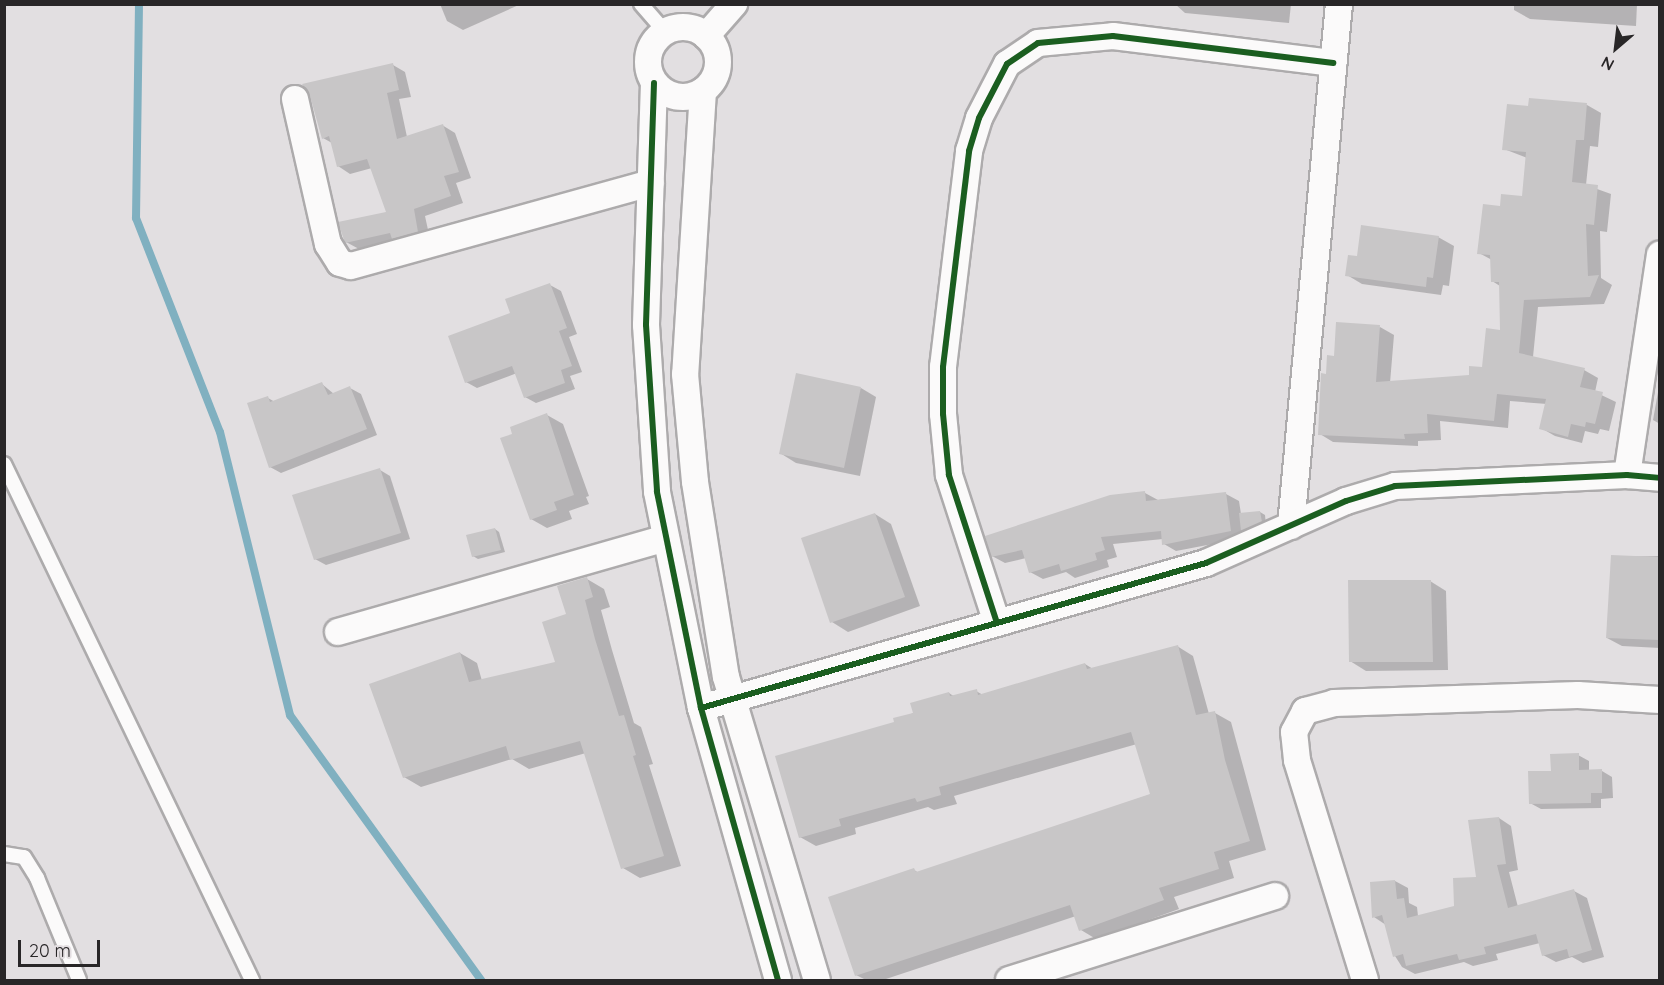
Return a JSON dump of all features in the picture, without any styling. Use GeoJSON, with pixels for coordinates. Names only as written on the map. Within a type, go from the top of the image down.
{"type":"FeatureCollection","features":[{"type":"Feature","properties":{"kind":"street"},"geometry":{"type":"LineString","coordinates":[[706,36],[734,4]]}},
{"type":"Feature","properties":{"kind":"street"},"geometry":{"type":"LineString","coordinates":[[1291,526],[1339,4]]}},
{"type":"Feature","properties":{"kind":"street"},"geometry":{"type":"LineString","coordinates":[[654,83],[670,96],[689,97],[703,91],[717,72],[717,52],[706,36],[693,28],[665,32],[651,45],[647,65],[654,83],[646,325],[657,492],[666,538],[701,708],[778,981]]}},
{"type":"Feature","properties":{"kind":"street"},"geometry":{"type":"LineString","coordinates":[[997,623],[950,475],[943,414],[943,367],[969,152],[979,118],[1007,64],[1038,43],[1113,36],[1333,63]]}},
{"type":"Feature","properties":{"kind":"street"},"geometry":{"type":"LineString","coordinates":[[703,91],[685,374],[695,482],[726,677],[817,981]]}},
{"type":"Feature","properties":{"kind":"street"},"geometry":{"type":"LineString","coordinates":[[295,99],[328,244],[340,263],[351,266],[651,183]]}},
{"type":"Feature","properties":{"kind":"street"},"geometry":{"type":"LineString","coordinates":[[1627,475],[1659,254]]}},
{"type":"Feature","properties":{"kind":"street"},"geometry":{"type":"LineString","coordinates":[[701,708],[1206,563],[1346,501],[1395,486],[1627,475],[1659,478]]}},
{"type":"Feature","properties":{"kind":"street"},"geometry":{"type":"LineString","coordinates":[[338,632],[666,538]]}},
{"type":"Feature","properties":{"kind":"street"},"geometry":{"type":"LineString","coordinates":[[1365,981],[1297,760],[1294,732],[1305,711],[1334,703],[1578,695],[1659,700]]}},
{"type":"Feature","properties":{"kind":"street"},"geometry":{"type":"LineString","coordinates":[[1009,981],[1275,896]]}},
{"type":"Feature","properties":{"kind":"lane"},"geometry":{"type":"LineString","coordinates":[[641,4],[665,32]]}},
{"type":"Feature","properties":{"kind":"lane"},"geometry":{"type":"LineString","coordinates":[[4,464],[252,981]]}},
{"type":"Feature","properties":{"kind":"lane"},"geometry":{"type":"LineString","coordinates":[[4,854],[24,857],[37,878],[79,981]]}},
{"type":"Feature","properties":{"kind":"building"},"geometry":{"type":"Polygon","coordinates":[[[393,63],[399,90],[387,93],[397,139],[443,124],[459,172],[444,176],[451,196],[414,209],[418,232],[392,239],[390,233],[345,243],[338,222],[386,212],[367,159],[337,167],[329,136],[322,139],[310,96],[302,84],[393,63]]]}},
{"type":"Feature","properties":{"kind":"building"},"geometry":{"type":"Polygon","coordinates":[[[1529,98],[1587,103],[1584,140],[1576,140],[1572,182],[1598,185],[1594,225],[1586,224],[1588,276],[1599,275],[1590,297],[1524,300],[1519,353],[1585,368],[1580,387],[1603,392],[1595,424],[1586,422],[1585,427],[1571,424],[1568,437],[1539,429],[1546,399],[1497,394],[1494,421],[1427,414],[1428,433],[1404,434],[1405,439],[1318,435],[1321,373],[1326,374],[1327,355],[1334,356],[1336,322],[1380,325],[1376,382],[1469,375],[1469,366],[1482,367],[1486,328],[1500,330],[1499,282],[1491,282],[1490,255],[1477,254],[1483,204],[1500,206],[1501,194],[1522,196],[1526,152],[1502,150],[1507,104],[1528,106],[1529,98]]]}},
{"type":"Feature","properties":{"kind":"building"},"geometry":{"type":"Polygon","coordinates":[[[1361,225],[1439,236],[1433,278],[1427,277],[1426,287],[1345,276],[1348,255],[1357,256],[1361,225]]]}},
{"type":"Feature","properties":{"kind":"building"},"geometry":{"type":"Polygon","coordinates":[[[550,283],[567,328],[559,331],[572,366],[561,370],[565,383],[524,398],[512,366],[465,383],[448,336],[510,313],[505,299],[550,283]]]}},
{"type":"Feature","properties":{"kind":"building"},"geometry":{"type":"Polygon","coordinates":[[[796,373],[861,387],[844,468],[779,454],[796,373]]]}},
{"type":"Feature","properties":{"kind":"building"},"geometry":{"type":"Polygon","coordinates":[[[322,382],[328,395],[350,386],[367,429],[269,468],[247,403],[268,396],[270,402],[322,382]]]}},
{"type":"Feature","properties":{"kind":"building"},"geometry":{"type":"Polygon","coordinates":[[[547,413],[574,495],[554,502],[557,510],[530,520],[500,438],[512,434],[510,427],[547,413]]]}},
{"type":"Feature","properties":{"kind":"building"},"geometry":{"type":"Polygon","coordinates":[[[380,468],[401,533],[314,560],[292,495],[380,468]]]}},
{"type":"Feature","properties":{"kind":"building"},"geometry":{"type":"Polygon","coordinates":[[[1145,491],[1146,501],[1226,492],[1231,531],[1162,545],[1161,531],[1101,537],[1105,550],[1095,553],[1097,560],[1061,571],[1059,564],[1029,573],[1022,550],[991,557],[985,536],[1110,495],[1145,491]]]}},
{"type":"Feature","properties":{"kind":"building"},"geometry":{"type":"Polygon","coordinates":[[[1260,511],[1262,522],[1241,531],[1239,513],[1260,511]]]}},
{"type":"Feature","properties":{"kind":"building"},"geometry":{"type":"Polygon","coordinates":[[[875,513],[905,597],[830,623],[801,538],[875,513]]]}},
{"type":"Feature","properties":{"kind":"building"},"geometry":{"type":"Polygon","coordinates":[[[495,528],[501,550],[472,557],[466,535],[495,528]]]}},
{"type":"Feature","properties":{"kind":"building"},"geometry":{"type":"Polygon","coordinates":[[[1611,555],[1659,557],[1659,640],[1606,638],[1611,555]]]}},
{"type":"Feature","properties":{"kind":"building"},"geometry":{"type":"Polygon","coordinates":[[[587,577],[593,597],[585,600],[595,639],[619,716],[624,715],[636,755],[633,756],[664,856],[621,869],[580,741],[510,760],[506,746],[403,778],[369,684],[460,652],[469,682],[555,662],[542,622],[566,614],[557,586],[587,577]]]}},
{"type":"Feature","properties":{"kind":"building"},"geometry":{"type":"Polygon","coordinates":[[[1348,580],[1431,580],[1433,662],[1349,662],[1348,580]]]}},
{"type":"Feature","properties":{"kind":"building"},"geometry":{"type":"Polygon","coordinates":[[[1178,645],[1196,715],[1215,711],[1225,760],[1250,841],[1214,852],[1219,869],[1159,888],[1164,900],[1079,931],[1070,905],[855,976],[828,897],[914,868],[916,872],[1150,794],[1131,732],[939,787],[941,795],[917,802],[915,798],[839,819],[841,826],[799,838],[775,756],[894,722],[893,718],[913,713],[910,703],[949,692],[950,696],[977,689],[978,695],[1085,663],[1087,669],[1178,645]]]}},
{"type":"Feature","properties":{"kind":"building"},"geometry":{"type":"Polygon","coordinates":[[[1579,753],[1579,770],[1602,769],[1602,793],[1591,793],[1591,803],[1529,804],[1528,771],[1551,771],[1550,754],[1579,753]]]}},
{"type":"Feature","properties":{"kind":"building"},"geometry":{"type":"Polygon","coordinates":[[[1499,817],[1506,864],[1497,865],[1508,908],[1574,889],[1592,950],[1569,957],[1567,949],[1542,956],[1536,934],[1484,947],[1486,954],[1459,960],[1457,954],[1406,966],[1403,954],[1393,957],[1382,915],[1372,918],[1370,882],[1395,880],[1397,899],[1404,898],[1407,918],[1454,906],[1453,878],[1476,877],[1468,820],[1499,817]]]}},
{"type":"Feature","properties":{"kind":"waterway"},"geometry":{"type":"LineString","coordinates":[[139,4],[136,218],[220,432],[290,715],[481,980]]}},
{"type":"Feature","properties":{"kind":"cycle path"},"geometry":{"type":"LineString","coordinates":[[997,623],[949,475],[943,414],[943,367],[969,151],[979,118],[1007,64],[1038,43],[1113,36],[1333,63]]}},
{"type":"Feature","properties":{"kind":"cycle path"},"geometry":{"type":"LineString","coordinates":[[654,83],[646,325],[657,492],[701,708],[778,980]]}},
{"type":"Feature","properties":{"kind":"cycle path"},"geometry":{"type":"LineString","coordinates":[[701,708],[1206,563],[1346,501],[1395,486],[1627,475],[1660,478]]}}]}
